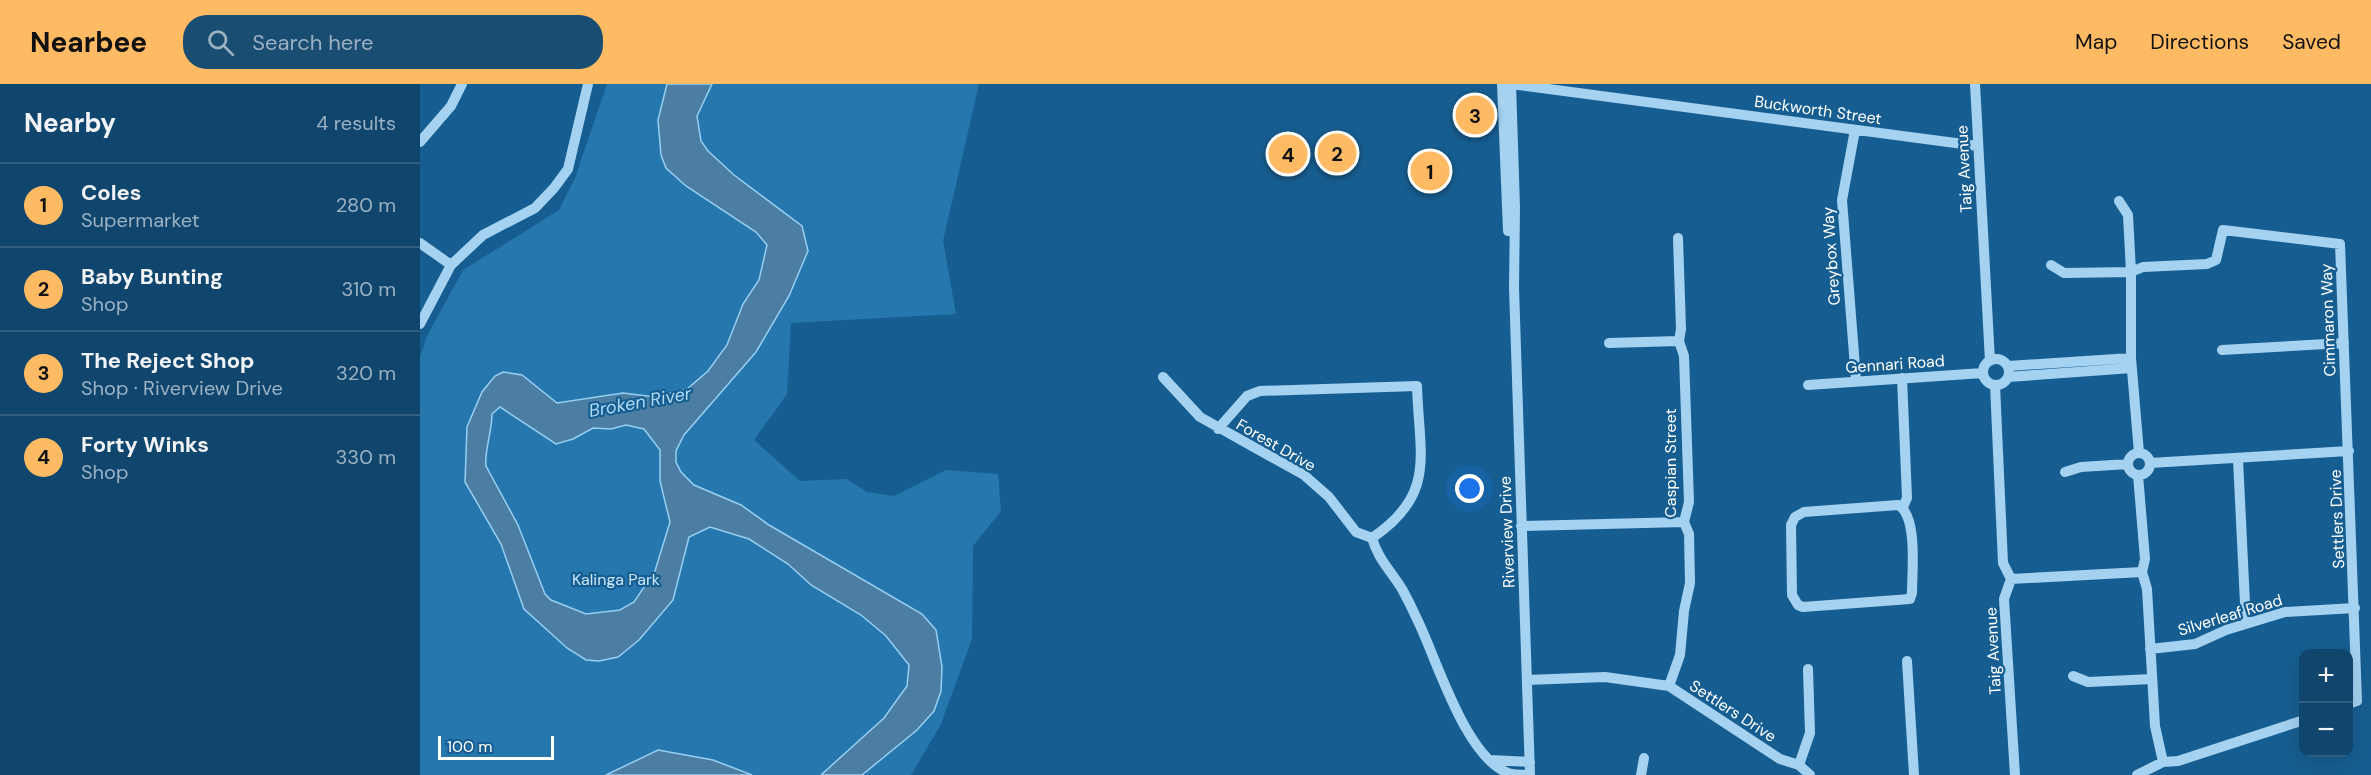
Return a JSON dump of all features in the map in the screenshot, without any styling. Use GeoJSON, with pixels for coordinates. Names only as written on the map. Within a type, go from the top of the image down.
{"type":"FeatureCollection","features":[{"type":"Feature","properties":{"kind":"street"},"geometry":{"type":"LineString","coordinates":[[420,142],[451,106],[462,84]]}},
{"type":"Feature","properties":{"kind":"street"},"geometry":{"type":"LineString","coordinates":[[420,324],[451,265],[483,234],[535,208],[568,169],[588,84]]}},
{"type":"Feature","properties":{"kind":"street","name":"Riverview Drive"},"geometry":{"type":"LineString","coordinates":[[1502,84],[1506,208],[1514,288]]}},
{"type":"Feature","properties":{"kind":"street","name":"Riverview Drive"},"geometry":{"type":"LineString","coordinates":[[1511,84],[1515,207],[1514,288],[1530,775]]}},
{"type":"Feature","properties":{"kind":"street","name":"Buckworth Street"},"geometry":{"type":"LineString","coordinates":[[1511,84],[1978,146]]}},
{"type":"Feature","properties":{"kind":"street","name":"Taig Avenue"},"geometry":{"type":"LineString","coordinates":[[1975,84],[1990,361]]}},
{"type":"Feature","properties":{"kind":"street","name":"Greybox Way"},"geometry":{"type":"LineString","coordinates":[[1856,130],[1842,200],[1856,380]]}},
{"type":"Feature","properties":{"kind":"street"},"geometry":{"type":"LineString","coordinates":[[2119,201],[2128,215],[2132,363],[2139,453]]}},
{"type":"Feature","properties":{"kind":"street","name":"Cimmaron Way"},"geometry":{"type":"LineString","coordinates":[[2131,272],[2143,267],[2207,264],[2216,260],[2223,230],[2340,244],[2349,451]]}},
{"type":"Feature","properties":{"kind":"street","name":"Caspian Street"},"geometry":{"type":"LineString","coordinates":[[1668,686],[1680,655],[1683,616],[1690,583],[1689,534],[1684,522],[1689,502],[1684,356],[1679,341],[1681,329],[1678,238]]}},
{"type":"Feature","properties":{"kind":"street"},"geometry":{"type":"LineString","coordinates":[[420,243],[451,265]]}},
{"type":"Feature","properties":{"kind":"street"},"geometry":{"type":"LineString","coordinates":[[2051,265],[2064,273],[2131,272]]}},
{"type":"Feature","properties":{"kind":"street"},"geometry":{"type":"LineString","coordinates":[[1609,343],[1679,341]]}},
{"type":"Feature","properties":{"kind":"street"},"geometry":{"type":"LineString","coordinates":[[2222,350],[2344,343]]}},
{"type":"Feature","properties":{"kind":"street"},"geometry":{"type":"LineString","coordinates":[[1999,360],[2008,372],[2003,383],[1995,385],[1987,381],[1983,373],[1990,361],[1999,360]]}},
{"type":"Feature","properties":{"kind":"street"},"geometry":{"type":"LineString","coordinates":[[2008,372],[2132,363]]}},
{"type":"Feature","properties":{"kind":"street","name":"Gennari Road"},"geometry":{"type":"LineString","coordinates":[[1808,385],[1983,373]]}},
{"type":"Feature","properties":{"kind":"street","name":"Forest Drive"},"geometry":{"type":"LineString","coordinates":[[1163,377],[1200,417],[1304,475],[1329,498],[1356,532],[1372,538]]}},
{"type":"Feature","properties":{"kind":"street"},"geometry":{"type":"LineString","coordinates":[[1899,378],[1907,498],[1901,506],[1804,512],[1795,517],[1791,525],[1792,595],[1798,606],[1910,599],[1912,593],[1911,524],[1901,506]]}},
{"type":"Feature","properties":{"kind":"street","name":"Taig Avenue"},"geometry":{"type":"LineString","coordinates":[[1995,385],[2003,562],[2011,579],[2004,599],[2015,775]]}},
{"type":"Feature","properties":{"kind":"street"},"geometry":{"type":"LineString","coordinates":[[1218,429],[1247,396],[1260,391],[1417,386],[1420,481],[1413,499],[1393,524],[1372,538],[1377,555],[1401,588],[1420,625],[1447,692],[1489,759],[1507,772],[1530,775]]}},
{"type":"Feature","properties":{"kind":"street","name":"Settlers Drive"},"geometry":{"type":"LineString","coordinates":[[2150,463],[2349,451],[2357,701],[2352,703]]}},
{"type":"Feature","properties":{"kind":"street"},"geometry":{"type":"LineString","coordinates":[[2139,453],[2148,457],[2150,463],[2147,472],[2138,475],[2132,472],[2128,464],[2131,456],[2139,453]]}},
{"type":"Feature","properties":{"kind":"street"},"geometry":{"type":"LineString","coordinates":[[2238,459],[2246,624]]}},
{"type":"Feature","properties":{"kind":"street"},"geometry":{"type":"LineString","coordinates":[[2065,472],[2082,467],[2128,464]]}},
{"type":"Feature","properties":{"kind":"street"},"geometry":{"type":"LineString","coordinates":[[2138,475],[2145,559],[2142,572],[2147,590],[2155,726],[2163,762]]}},
{"type":"Feature","properties":{"kind":"street"},"geometry":{"type":"LineString","coordinates":[[1521,526],[1684,522]]}},
{"type":"Feature","properties":{"kind":"street"},"geometry":{"type":"LineString","coordinates":[[2011,579],[2142,572]]}},
{"type":"Feature","properties":{"kind":"street","name":"Silverleaf Road"},"geometry":{"type":"LineString","coordinates":[[2150,650],[2195,644],[2246,624],[2286,612],[2355,608]]}},
{"type":"Feature","properties":{"kind":"street"},"geometry":{"type":"LineString","coordinates":[[1907,661],[1914,775]]}},
{"type":"Feature","properties":{"kind":"street"},"geometry":{"type":"LineString","coordinates":[[1799,765],[1810,733],[1808,669]]}},
{"type":"Feature","properties":{"kind":"street"},"geometry":{"type":"LineString","coordinates":[[2073,676],[2088,682],[2152,679]]}},
{"type":"Feature","properties":{"kind":"street","name":"Settlers Drive"},"geometry":{"type":"LineString","coordinates":[[1527,680],[1605,677],[1668,686],[1780,759],[1799,765],[1810,775]]}},
{"type":"Feature","properties":{"kind":"street"},"geometry":{"type":"LineString","coordinates":[[2137,775],[2163,762],[2178,761],[2299,722]]}},
{"type":"Feature","properties":{"kind":"street"},"geometry":{"type":"LineString","coordinates":[[1641,775],[1644,758]]}},
{"type":"Feature","properties":{"kind":"street"},"geometry":{"type":"LineString","coordinates":[[1489,759],[1530,762]]}},
{"type":"Feature","properties":{"kind":"green space","name":"Kalinga Park"},"geometry":{"type":"Polygon","coordinates":[[[607,84],[979,84],[943,241],[956,314],[791,323],[787,394],[754,440],[800,481],[847,479],[867,492],[894,496],[946,470],[998,474],[1001,511],[973,546],[972,639],[941,724],[911,775],[420,775],[420,357],[427,336],[463,270],[559,210],[575,178],[607,84]]]}},
{"type":"Feature","properties":{"kind":"water","name":"Broken River"},"geometry":{"type":"Polygon","coordinates":[[[667,84],[712,84],[697,116],[701,141],[708,151],[734,175],[802,226],[808,251],[789,296],[756,352],[684,435],[676,451],[676,462],[681,472],[694,485],[741,505],[769,525],[922,614],[936,630],[942,667],[941,691],[934,711],[917,730],[862,775],[821,775],[884,718],[907,686],[909,665],[886,636],[861,615],[811,585],[788,564],[749,539],[710,527],[689,537],[673,600],[639,640],[618,657],[599,661],[586,660],[567,648],[524,609],[501,544],[465,482],[467,427],[482,392],[495,376],[503,372],[522,375],[557,403],[623,393],[655,397],[687,389],[708,371],[727,345],[743,304],[759,280],[767,245],[756,232],[686,186],[666,168],[661,155],[658,120],[667,84]],[[500,407],[492,414],[486,466],[518,525],[545,594],[551,600],[586,614],[620,610],[634,602],[655,571],[670,522],[660,481],[660,450],[644,429],[626,425],[611,429],[593,428],[573,439],[556,444],[500,407]]]}},
{"type":"Feature","properties":{"kind":"water"},"geometry":{"type":"Polygon","coordinates":[[[658,750],[713,760],[752,775],[606,775],[658,750]]]}},
{"type":"Feature","properties":{"kind":"place","name":"The Reject Shop"},"geometry":{"type":"Point","coordinates":[1475,115]}},
{"type":"Feature","properties":{"kind":"place","name":"Baby Bunting"},"geometry":{"type":"Point","coordinates":[1337,153]}},
{"type":"Feature","properties":{"kind":"place","name":"Forty Winks"},"geometry":{"type":"Point","coordinates":[1288,154]}},
{"type":"Feature","properties":{"kind":"place","name":"Coles"},"geometry":{"type":"Point","coordinates":[1430,171]}}]}
